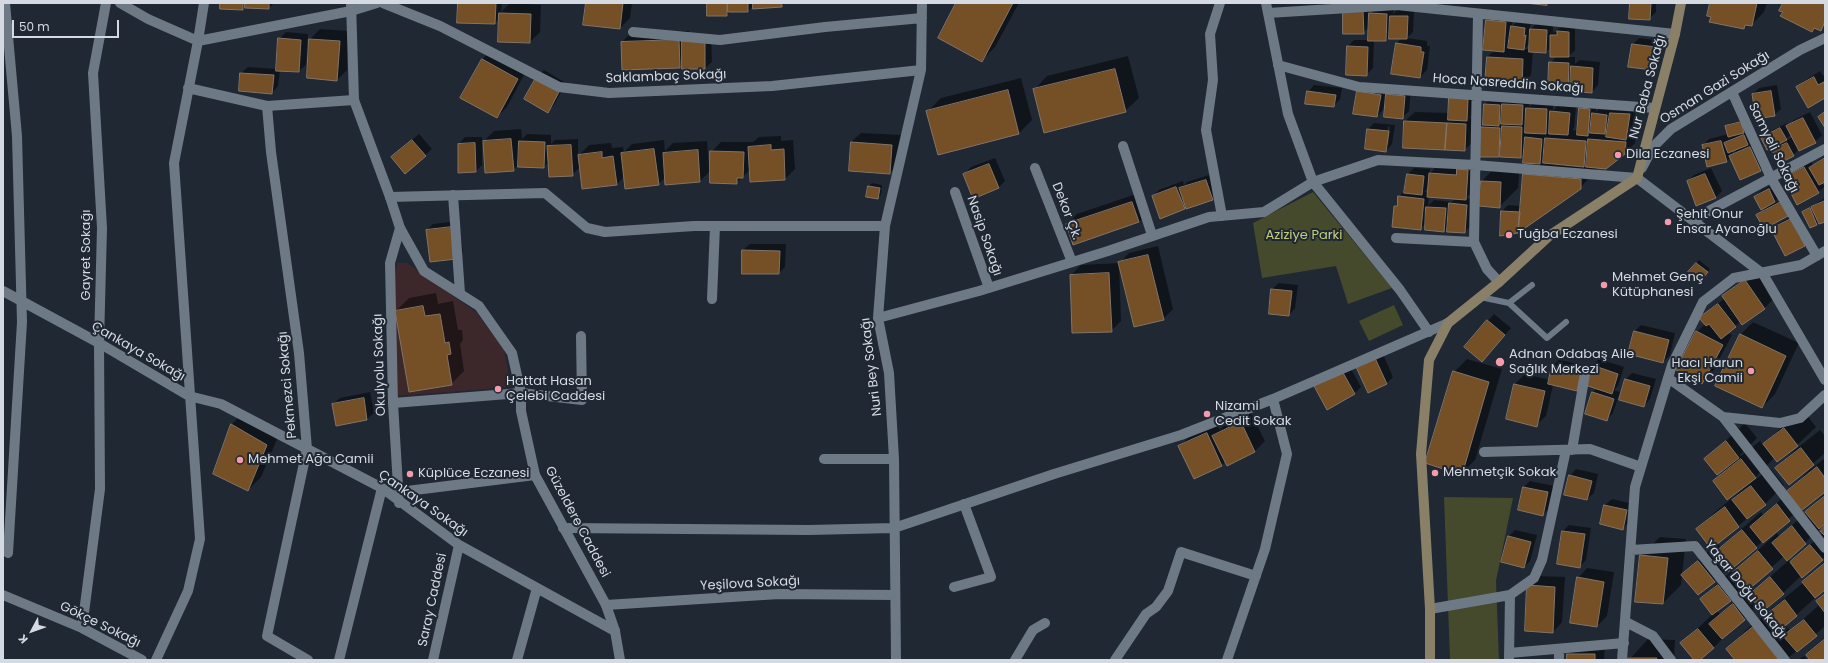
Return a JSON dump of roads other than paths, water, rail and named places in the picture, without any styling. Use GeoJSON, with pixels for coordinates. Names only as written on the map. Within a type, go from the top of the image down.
{"type":"FeatureCollection","features":[{"type":"Feature","properties":{"kind":"main road","name":"Nur Baba Sokağı"},"geometry":{"type":"LineString","coordinates":[[1637,178],[1675,34],[1681,3]]}},
{"type":"Feature","properties":{"kind":"main road"},"geometry":{"type":"LineString","coordinates":[[1430,660],[1430,609],[1421,454],[1429,360],[1448,323],[1499,282],[1548,236],[1637,178]]}},
{"type":"Feature","properties":{"kind":"street"},"geometry":{"type":"LineString","coordinates":[[5,3],[17,136],[21,302],[21,330],[8,553]]}},
{"type":"Feature","properties":{"kind":"street","name":"Gayret Sokağı"},"geometry":{"type":"LineString","coordinates":[[82,628],[100,489],[99,343],[102,228],[93,73],[106,3]]}},
{"type":"Feature","properties":{"kind":"street"},"geometry":{"type":"LineString","coordinates":[[120,3],[148,19],[198,41],[351,7],[377,3]]}},
{"type":"Feature","properties":{"kind":"street"},"geometry":{"type":"LineString","coordinates":[[156,660],[188,591],[200,539],[174,163],[204,3]]}},
{"type":"Feature","properties":{"kind":"street","name":"Saklambaç Sokağı"},"geometry":{"type":"LineString","coordinates":[[383,3],[440,26],[559,86],[609,93],[772,86],[921,70]]}},
{"type":"Feature","properties":{"kind":"street","name":"Nuri Bey Sokağı"},"geometry":{"type":"LineString","coordinates":[[896,660],[894,460],[889,372],[878,318],[885,226],[921,70],[922,3]]}},
{"type":"Feature","properties":{"kind":"street"},"geometry":{"type":"LineString","coordinates":[[1220,3],[1210,34],[1213,80],[1206,130],[1222,216]]}},
{"type":"Feature","properties":{"kind":"street"},"geometry":{"type":"LineString","coordinates":[[1428,332],[1400,290],[1313,182],[1288,114],[1267,8],[1397,4],[1478,14],[1675,34]]}},
{"type":"Feature","properties":{"kind":"street","name":"Güzeldere Caddesi"},"geometry":{"type":"LineString","coordinates":[[351,7],[354,100],[400,228],[424,271],[479,306],[512,353],[521,393],[521,411],[535,475],[606,605],[616,631],[620,660]]}},
{"type":"Feature","properties":{"kind":"street"},"geometry":{"type":"LineString","coordinates":[[1478,14],[1474,242],[1487,269],[1499,282]]}},
{"type":"Feature","properties":{"kind":"street"},"geometry":{"type":"LineString","coordinates":[[633,32],[720,40],[825,27],[922,18]]}},
{"type":"Feature","properties":{"kind":"street","name":"Osman Gazi Sokağı"},"geometry":{"type":"LineString","coordinates":[[1637,178],[1653,148],[1671,129],[1800,50],[1825,38]]}},
{"type":"Feature","properties":{"kind":"street","name":"Hoca Nasreddin Sokağı"},"geometry":{"type":"LineString","coordinates":[[1278,65],[1359,87],[1655,108]]}},
{"type":"Feature","properties":{"kind":"street"},"geometry":{"type":"LineString","coordinates":[[188,88],[267,106],[354,100]]}},
{"type":"Feature","properties":{"kind":"street","name":"Samyeli Sokağı"},"geometry":{"type":"LineString","coordinates":[[1732,92],[1771,178],[1821,254]]}},
{"type":"Feature","properties":{"kind":"street","name":"Pekmezci Sokağı"},"geometry":{"type":"LineString","coordinates":[[267,106],[271,152],[299,353],[307,449],[267,636],[301,659]]}},
{"type":"Feature","properties":{"kind":"street"},"geometry":{"type":"LineString","coordinates":[[1123,146],[1152,235]]}},
{"type":"Feature","properties":{"kind":"street"},"geometry":{"type":"LineString","coordinates":[[1692,220],[1825,149]]}},
{"type":"Feature","properties":{"kind":"street"},"geometry":{"type":"LineString","coordinates":[[878,318],[989,288],[1209,217],[1264,212],[1313,182],[1378,160],[1475,165],[1637,178],[1763,274],[1825,380]]}},
{"type":"Feature","properties":{"kind":"street","name":"Dekor Çk."},"geometry":{"type":"LineString","coordinates":[[1035,168],[1072,262]]}},
{"type":"Feature","properties":{"kind":"street","name":"Nasip Sokağı"},"geometry":{"type":"LineString","coordinates":[[955,192],[989,288]]}},
{"type":"Feature","properties":{"kind":"street"},"geometry":{"type":"LineString","coordinates":[[390,197],[545,193],[587,228],[604,232],[715,226],[885,226]]}},
{"type":"Feature","properties":{"kind":"street"},"geometry":{"type":"LineString","coordinates":[[453,195],[460,293]]}},
{"type":"Feature","properties":{"kind":"street"},"geometry":{"type":"LineString","coordinates":[[712,299],[715,226]]}},
{"type":"Feature","properties":{"kind":"street","name":"Okulyolu Sokağı"},"geometry":{"type":"LineString","coordinates":[[399,503],[393,403],[390,264],[400,228]]}},
{"type":"Feature","properties":{"kind":"street"},"geometry":{"type":"LineString","coordinates":[[1396,238],[1474,242]]}},
{"type":"Feature","properties":{"kind":"street"},"geometry":{"type":"LineString","coordinates":[[1622,660],[1635,487],[1672,365],[1703,302],[1734,278],[1763,274],[1801,265],[1821,254]]}},
{"type":"Feature","properties":{"kind":"street","name":"Çankaya Sokağı"},"geometry":{"type":"LineString","coordinates":[[3,291],[99,343],[189,396],[221,404],[382,488],[399,503],[459,545],[616,631]]}},
{"type":"Feature","properties":{"kind":"street"},"geometry":{"type":"LineString","coordinates":[[563,528],[809,530],[894,528],[1054,474],[1181,435],[1273,399],[1448,323]]}},
{"type":"Feature","properties":{"kind":"street"},"geometry":{"type":"LineString","coordinates":[[393,403],[521,393],[582,400],[581,336]]}},
{"type":"Feature","properties":{"kind":"street"},"geometry":{"type":"LineString","coordinates":[[1430,609],[1510,596],[1534,578],[1542,560],[1569,450],[1585,374]]}},
{"type":"Feature","properties":{"kind":"street"},"geometry":{"type":"LineString","coordinates":[[1668,378],[1723,417],[1825,548]]}},
{"type":"Feature","properties":{"kind":"street"},"geometry":{"type":"LineString","coordinates":[[1723,417],[1780,423],[1800,418],[1825,395]]}},
{"type":"Feature","properties":{"kind":"street"},"geometry":{"type":"LineString","coordinates":[[1227,660],[1265,549],[1287,454],[1273,399]]}},
{"type":"Feature","properties":{"kind":"street"},"geometry":{"type":"LineString","coordinates":[[1484,452],[1590,449],[1641,467]]}},
{"type":"Feature","properties":{"kind":"street"},"geometry":{"type":"LineString","coordinates":[[824,459],[894,460]]}},
{"type":"Feature","properties":{"kind":"street"},"geometry":{"type":"LineString","coordinates":[[399,492],[535,475]]}},
{"type":"Feature","properties":{"kind":"street"},"geometry":{"type":"LineString","coordinates":[[339,660],[382,488]]}},
{"type":"Feature","properties":{"kind":"street"},"geometry":{"type":"LineString","coordinates":[[954,587],[991,577],[964,504]]}},
{"type":"Feature","properties":{"kind":"street","name":"Saray Caddesi"},"geometry":{"type":"LineString","coordinates":[[434,660],[459,545]]}},
{"type":"Feature","properties":{"kind":"street","name":"Yaşar Doğu Sokağı"},"geometry":{"type":"LineString","coordinates":[[1631,550],[1695,546],[1785,660]]}},
{"type":"Feature","properties":{"kind":"street"},"geometry":{"type":"LineString","coordinates":[[1115,660],[1146,614],[1156,607],[1168,591],[1181,552],[1256,576]]}},
{"type":"Feature","properties":{"kind":"street"},"geometry":{"type":"LineString","coordinates":[[517,660],[537,588]]}},
{"type":"Feature","properties":{"kind":"street","name":"Yeşilova Sokağı"},"geometry":{"type":"LineString","coordinates":[[606,605],[779,594],[895,595]]}},
{"type":"Feature","properties":{"kind":"street","name":"Gökçe Sokağı"},"geometry":{"type":"LineString","coordinates":[[3,595],[82,628],[142,660]]}},
{"type":"Feature","properties":{"kind":"street"},"geometry":{"type":"LineString","coordinates":[[1510,596],[1509,656],[1559,649],[1624,643]]}},
{"type":"Feature","properties":{"kind":"street"},"geometry":{"type":"LineString","coordinates":[[1626,622],[1653,636],[1671,660]]}},
{"type":"Feature","properties":{"kind":"street"},"geometry":{"type":"LineString","coordinates":[[1015,660],[1033,630],[1045,623]]}},
{"type":"Feature","properties":{"kind":"street"},"geometry":{"type":"LineString","coordinates":[[1559,649],[1559,660]]}},
{"type":"Feature","properties":{"kind":"lane"},"geometry":{"type":"LineString","coordinates":[[1509,303],[1532,285]]}},
{"type":"Feature","properties":{"kind":"lane"},"geometry":{"type":"LineString","coordinates":[[1480,297],[1509,303],[1547,338],[1566,322]]}},
{"type":"Feature","properties":{"kind":"place","name":"Dila Eczanesi"},"geometry":{"type":"Point","coordinates":[1618,155]}},
{"type":"Feature","properties":{"kind":"place","name":"Şehit Onur Ensar Ayanoğlu"},"geometry":{"type":"Point","coordinates":[1668,222]}},
{"type":"Feature","properties":{"kind":"place","name":"Tuğba Eczanesi"},"geometry":{"type":"Point","coordinates":[1509,235]}},
{"type":"Feature","properties":{"kind":"place","name":"Mehmet Genç Kütüphanesi"},"geometry":{"type":"Point","coordinates":[1604,285]}},
{"type":"Feature","properties":{"kind":"place","name":"Adnan Odabaş Aile Sağlık Merkezi"},"geometry":{"type":"Point","coordinates":[1500,362]}},
{"type":"Feature","properties":{"kind":"place","name":"Hacı Harun Ekşi Camii"},"geometry":{"type":"Point","coordinates":[1751,371]}},
{"type":"Feature","properties":{"kind":"place","name":"Hattat Hasan Çelebi Caddesi"},"geometry":{"type":"Point","coordinates":[498,389]}},
{"type":"Feature","properties":{"kind":"place","name":"Nizami Cedit Sokak"},"geometry":{"type":"Point","coordinates":[1207,414]}},
{"type":"Feature","properties":{"kind":"place","name":"Mehmet Ağa Camii"},"geometry":{"type":"Point","coordinates":[240,460]}},
{"type":"Feature","properties":{"kind":"place","name":"Mehmetçik Sokak"},"geometry":{"type":"Point","coordinates":[1435,473]}},
{"type":"Feature","properties":{"kind":"place","name":"Küplüce Eczanesi"},"geometry":{"type":"Point","coordinates":[410,474]}},
{"type":"Feature","properties":{"kind":"park label","name":"Aziziye Parki"},"geometry":{"type":"Point","coordinates":[1304,236]}}]}
